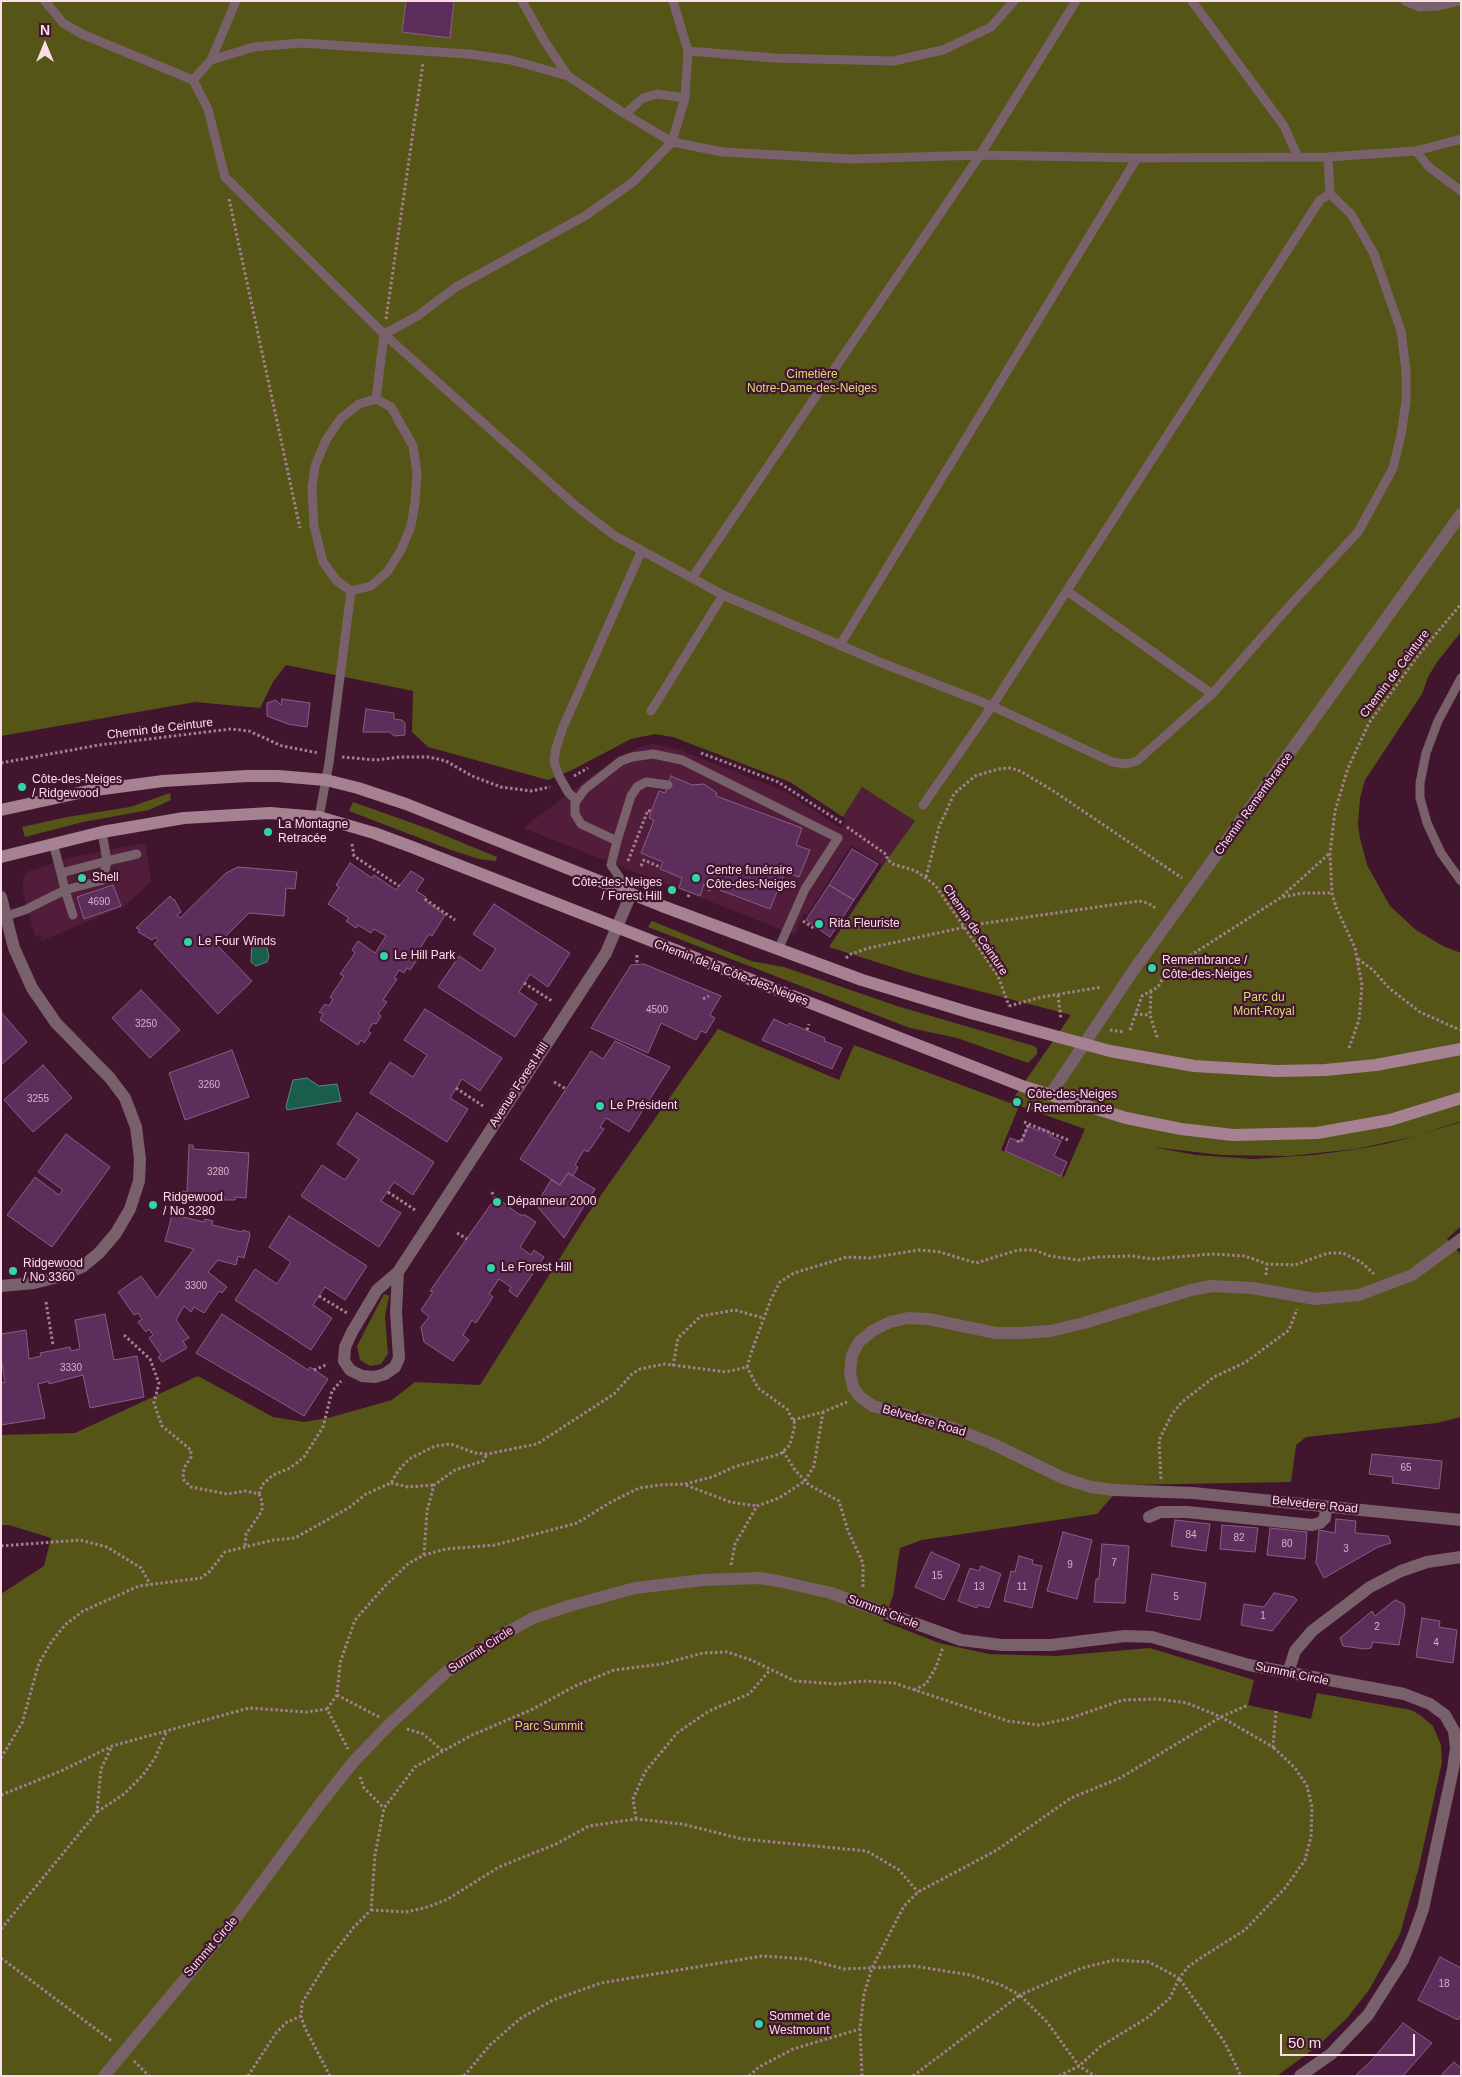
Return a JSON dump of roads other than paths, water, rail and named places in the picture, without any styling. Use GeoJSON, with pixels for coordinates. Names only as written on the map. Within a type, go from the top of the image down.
{"type":"FeatureCollection","features":[{"type":"Feature","properties":{"kind":"main road"},"geometry":{"type":"LineString","coordinates":[[1,810],[88,791],[164,781],[247,776],[326,780],[358,788],[406,804],[630,894],[778,950],[897,992],[1083,1044],[1175,1064],[1261,1071],[1326,1070],[1376,1065],[1461,1049]]}},
{"type":"Feature","properties":{"kind":"main road","name":"Chemin de la Côte-des-Neiges"},"geometry":{"type":"LineString","coordinates":[[1,857],[102,832],[165,821],[220,815],[270,813],[319,818],[382,836],[943,1056],[1050,1095],[1154,1125],[1208,1133],[1260,1136],[1317,1133],[1369,1125],[1414,1114],[1461,1098]]}},
{"type":"Feature","properties":{"kind":"street","name":"Chemin Remembrance"},"geometry":{"type":"LineString","coordinates":[[1050,1095],[1083,1044],[1194,887],[1461,514]]}},
{"type":"Feature","properties":{"kind":"street","name":"Avenue Forest Hill"},"geometry":{"type":"LineString","coordinates":[[398,1272],[396,1312],[399,1358],[395,1367],[385,1374],[375,1377],[362,1376],[346,1365],[343,1356],[345,1347],[377,1290],[398,1272],[606,953],[630,894]]}},
{"type":"Feature","properties":{"kind":"street"},"geometry":{"type":"LineString","coordinates":[[1,897],[17,956],[46,1009],[66,1035],[110,1078],[125,1098],[136,1127],[140,1165],[136,1190],[128,1214],[113,1237],[94,1257],[78,1269],[52,1279],[1,1286]]}},
{"type":"Feature","properties":{"kind":"street","name":"Belvedere Road"},"geometry":{"type":"LineString","coordinates":[[1461,1240],[1412,1275],[1387,1287],[1359,1295],[1336,1298],[1299,1297],[1252,1288],[1212,1286],[1191,1290],[1084,1323],[1050,1331],[1022,1333],[996,1333],[928,1319],[908,1318],[890,1322],[872,1331],[859,1342],[852,1355],[850,1372],[853,1387],[860,1397],[873,1406],[953,1428],[984,1440],[1063,1478],[1091,1487],[1113,1490],[1193,1493],[1461,1520]]}},
{"type":"Feature","properties":{"kind":"street"},"geometry":{"type":"LineString","coordinates":[[1149,1517],[1160,1512],[1187,1512],[1312,1525],[1320,1523],[1325,1518],[1326,1507]]}},
{"type":"Feature","properties":{"kind":"street"},"geometry":{"type":"LineString","coordinates":[[1288,1673],[1295,1651],[1312,1631],[1370,1587],[1401,1570],[1427,1562],[1461,1557]]}},
{"type":"Feature","properties":{"kind":"street","name":"Summit Circle"},"geometry":{"type":"LineString","coordinates":[[104,2076],[153,2020],[184,1979],[239,1914],[354,1761],[391,1723],[445,1673],[504,1634],[533,1618],[635,1588],[728,1578],[759,1578],[787,1582],[831,1593],[961,1640],[1020,1646],[1051,1645],[1125,1636],[1152,1637],[1249,1665],[1404,1694],[1430,1704],[1445,1715],[1454,1731],[1456,1748],[1423,1910],[1403,1960],[1387,1987],[1362,2022],[1330,2054],[1300,2076]]}},
{"type":"Feature","properties":{"kind":"lane"},"geometry":{"type":"LineString","coordinates":[[45,1],[63,23],[82,34],[193,80],[208,109],[224,177],[384,334],[576,506],[615,536],[723,595],[840,645],[992,706],[1112,762],[1126,764],[1137,761],[1212,694],[1292,602],[1358,532],[1393,468],[1401,435],[1406,370],[1402,331],[1374,254],[1351,214],[1330,194],[1328,157]]}},
{"type":"Feature","properties":{"kind":"lane"},"geometry":{"type":"LineString","coordinates":[[193,80],[211,60],[236,1]]}},
{"type":"Feature","properties":{"kind":"lane"},"geometry":{"type":"LineString","coordinates":[[522,1],[545,42],[568,76]]}},
{"type":"Feature","properties":{"kind":"lane"},"geometry":{"type":"LineString","coordinates":[[384,334],[416,316],[456,287],[585,216],[633,182],[672,142],[685,98],[688,51],[674,1]]}},
{"type":"Feature","properties":{"kind":"lane"},"geometry":{"type":"LineString","coordinates":[[688,51],[774,58],[893,62],[943,50],[992,27],[1014,1]]}},
{"type":"Feature","properties":{"kind":"lane"},"geometry":{"type":"LineString","coordinates":[[692,578],[980,155],[1076,1]]}},
{"type":"Feature","properties":{"kind":"lane"},"geometry":{"type":"LineString","coordinates":[[1192,1],[1284,126],[1298,157]]}},
{"type":"Feature","properties":{"kind":"lane"},"geometry":{"type":"LineString","coordinates":[[1405,1],[1420,7],[1439,6],[1459,1]]}},
{"type":"Feature","properties":{"kind":"lane"},"geometry":{"type":"LineString","coordinates":[[211,60],[254,47],[301,43],[425,51],[511,60],[568,76],[625,114],[672,142],[723,152],[851,159],[980,155],[1137,158],[1328,157],[1416,151],[1461,139]]}},
{"type":"Feature","properties":{"kind":"lane"},"geometry":{"type":"LineString","coordinates":[[625,114],[643,98],[657,94],[685,98]]}},
{"type":"Feature","properties":{"kind":"lane"},"geometry":{"type":"LineString","coordinates":[[1416,151],[1429,167],[1461,191]]}},
{"type":"Feature","properties":{"kind":"lane"},"geometry":{"type":"LineString","coordinates":[[840,645],[1137,158]]}},
{"type":"Feature","properties":{"kind":"lane"},"geometry":{"type":"LineString","coordinates":[[923,805],[992,706],[1320,200],[1330,194]]}},
{"type":"Feature","properties":{"kind":"lane"},"geometry":{"type":"LineString","coordinates":[[376,399],[384,334]]}},
{"type":"Feature","properties":{"kind":"lane"},"geometry":{"type":"LineString","coordinates":[[376,399],[391,407],[413,446],[417,472],[415,502],[411,526],[401,550],[388,571],[371,586],[351,591],[337,581],[323,562],[314,526],[312,488],[315,466],[326,440],[341,418],[359,404],[376,399]]}},
{"type":"Feature","properties":{"kind":"lane"},"geometry":{"type":"LineString","coordinates":[[576,800],[568,792],[558,776],[554,762],[556,748],[642,552]]}},
{"type":"Feature","properties":{"kind":"lane"},"geometry":{"type":"LineString","coordinates":[[319,818],[326,780],[351,591]]}},
{"type":"Feature","properties":{"kind":"lane"},"geometry":{"type":"LineString","coordinates":[[1067,591],[1212,694]]}},
{"type":"Feature","properties":{"kind":"lane"},"geometry":{"type":"LineString","coordinates":[[650,711],[723,595]]}},
{"type":"Feature","properties":{"kind":"lane"},"geometry":{"type":"LineString","coordinates":[[1461,678],[1457,692],[1438,721],[1426,752],[1420,783],[1420,798],[1426,824],[1434,842],[1452,872],[1461,881]]}},
{"type":"Feature","properties":{"kind":"lane"},"geometry":{"type":"LineString","coordinates":[[617,841],[581,824],[575,814],[576,800],[585,789],[622,761],[643,755],[663,755],[704,769],[838,838],[805,889],[778,950]]}},
{"type":"Feature","properties":{"kind":"lane"},"geometry":{"type":"LineString","coordinates":[[630,894],[611,865],[631,796],[637,787],[653,782],[668,786]]}},
{"type":"Feature","properties":{"kind":"lane"},"geometry":{"type":"LineString","coordinates":[[6,916],[25,910],[65,890],[104,884],[108,861],[102,832]]}},
{"type":"Feature","properties":{"kind":"lane"},"geometry":{"type":"LineString","coordinates":[[53,843],[72,915]]}},
{"type":"Feature","properties":{"kind":"lane"},"geometry":{"type":"LineString","coordinates":[[60,873],[137,854]]}},
{"type":"Feature","properties":{"kind":"place","name":"Côte-des-Neiges / Ridgewood"},"geometry":{"type":"Point","coordinates":[22,787]}},
{"type":"Feature","properties":{"kind":"place","name":"La Montagne Retracée"},"geometry":{"type":"Point","coordinates":[268,832]}},
{"type":"Feature","properties":{"kind":"place","name":"Shell"},"geometry":{"type":"Point","coordinates":[82,878]}},
{"type":"Feature","properties":{"kind":"place","name":"Centre funéraire Côte-des-Neiges"},"geometry":{"type":"Point","coordinates":[696,878]}},
{"type":"Feature","properties":{"kind":"place","name":"Côte-des-Neiges / Forest Hill"},"geometry":{"type":"Point","coordinates":[672,890]}},
{"type":"Feature","properties":{"kind":"place","name":"Rita Fleuriste"},"geometry":{"type":"Point","coordinates":[819,924]}},
{"type":"Feature","properties":{"kind":"place","name":"Le Four Winds"},"geometry":{"type":"Point","coordinates":[188,942]}},
{"type":"Feature","properties":{"kind":"place","name":"Le Hill Park"},"geometry":{"type":"Point","coordinates":[384,956]}},
{"type":"Feature","properties":{"kind":"place","name":"Remembrance / Côte-des-Neiges"},"geometry":{"type":"Point","coordinates":[1152,968]}},
{"type":"Feature","properties":{"kind":"place","name":"Côte-des-Neiges / Remembrance"},"geometry":{"type":"Point","coordinates":[1017,1102]}},
{"type":"Feature","properties":{"kind":"place","name":"Le Président"},"geometry":{"type":"Point","coordinates":[600,1106]}},
{"type":"Feature","properties":{"kind":"place","name":"Dépanneur 2000"},"geometry":{"type":"Point","coordinates":[497,1202]}},
{"type":"Feature","properties":{"kind":"place","name":"Ridgewood / No 3280"},"geometry":{"type":"Point","coordinates":[153,1205]}},
{"type":"Feature","properties":{"kind":"place","name":"Le Forest Hill"},"geometry":{"type":"Point","coordinates":[491,1268]}},
{"type":"Feature","properties":{"kind":"place","name":"Ridgewood / No 3360"},"geometry":{"type":"Point","coordinates":[13,1271]}},
{"type":"Feature","properties":{"kind":"place","name":"Sommet de Westmount"},"geometry":{"type":"Point","coordinates":[759,2024]}},
{"type":"Feature","properties":{"kind":"park label","name":"Cimetière Notre-Dame-des-Neiges"},"geometry":{"type":"Point","coordinates":[812,382]}},
{"type":"Feature","properties":{"kind":"park label","name":"Parc du Mont-Royal"},"geometry":{"type":"Point","coordinates":[1264,1005]}},
{"type":"Feature","properties":{"kind":"park label","name":"Parc Summit"},"geometry":{"type":"Point","coordinates":[549,1727]}}]}
